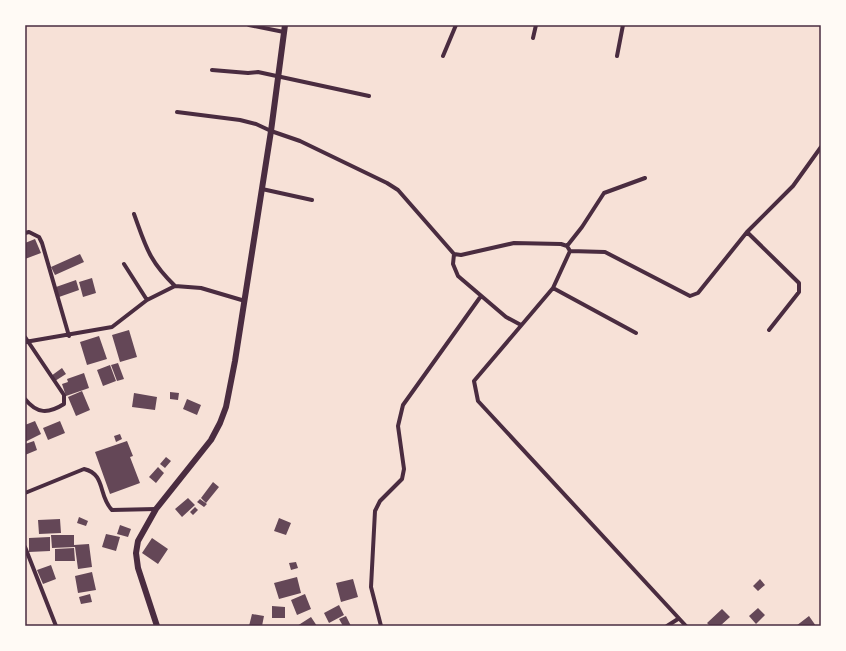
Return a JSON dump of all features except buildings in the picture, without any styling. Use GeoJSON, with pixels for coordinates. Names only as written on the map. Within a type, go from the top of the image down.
{"type":"FeatureCollection","features":[{"type":"Feature","properties":{"kind":"street"},"geometry":{"type":"LineString","coordinates":[[249,25],[284,32]]}},
{"type":"Feature","properties":{"kind":"street"},"geometry":{"type":"LineString","coordinates":[[157,626],[138,568],[136,553],[138,541],[156,509],[211,440],[220,424],[230,390],[271,131],[285,25]]}},
{"type":"Feature","properties":{"kind":"street"},"geometry":{"type":"LineString","coordinates":[[443,56],[456,25]]}},
{"type":"Feature","properties":{"kind":"street"},"geometry":{"type":"LineString","coordinates":[[533,38],[536,25]]}},
{"type":"Feature","properties":{"kind":"street"},"geometry":{"type":"LineString","coordinates":[[617,56],[623,25]]}},
{"type":"Feature","properties":{"kind":"street"},"geometry":{"type":"LineString","coordinates":[[212,70],[248,73],[258,72],[369,96]]}},
{"type":"Feature","properties":{"kind":"street"},"geometry":{"type":"LineString","coordinates":[[177,112],[240,120],[256,124],[300,141],[398,190],[454,254],[461,255],[514,243],[560,244],[568,249],[605,252],[690,296],[698,293],[747,232],[792,186],[821,147]]}},
{"type":"Feature","properties":{"kind":"street"},"geometry":{"type":"LineString","coordinates":[[645,178],[604,193],[568,249],[553,288],[474,381],[478,401],[686,626]]}},
{"type":"Feature","properties":{"kind":"street"},"geometry":{"type":"LineString","coordinates":[[262,189],[312,200]]}},
{"type":"Feature","properties":{"kind":"street"},"geometry":{"type":"LineString","coordinates":[[134,214],[150,256],[159,270],[175,286]]}},
{"type":"Feature","properties":{"kind":"street"},"geometry":{"type":"LineString","coordinates":[[25,233],[29,232],[39,237],[42,243],[69,336]]}},
{"type":"Feature","properties":{"kind":"street"},"geometry":{"type":"LineString","coordinates":[[747,232],[799,283],[799,292],[769,330]]}},
{"type":"Feature","properties":{"kind":"street"},"geometry":{"type":"LineString","coordinates":[[454,254],[453,264],[458,276],[506,317],[521,325]]}},
{"type":"Feature","properties":{"kind":"street"},"geometry":{"type":"LineString","coordinates":[[124,264],[147,300]]}},
{"type":"Feature","properties":{"kind":"street"},"geometry":{"type":"LineString","coordinates":[[25,399],[32,407],[47,411],[64,404],[65,401],[64,395],[26,340],[69,336],[112,327],[147,300],[175,286],[201,288],[245,301]]}},
{"type":"Feature","properties":{"kind":"street"},"geometry":{"type":"LineString","coordinates":[[553,288],[636,332]]}},
{"type":"Feature","properties":{"kind":"street"},"geometry":{"type":"LineString","coordinates":[[381,626],[371,587],[376,511],[380,501],[402,479],[404,469],[398,426],[403,405],[481,296]]}},
{"type":"Feature","properties":{"kind":"street"},"geometry":{"type":"LineString","coordinates":[[25,493],[84,469],[93,471],[98,478],[106,504],[112,510],[156,509]]}},
{"type":"Feature","properties":{"kind":"street"},"geometry":{"type":"LineString","coordinates":[[25,547],[56,626]]}},
{"type":"Feature","properties":{"kind":"street"},"geometry":{"type":"LineString","coordinates":[[667,626],[678,619]]}}]}
